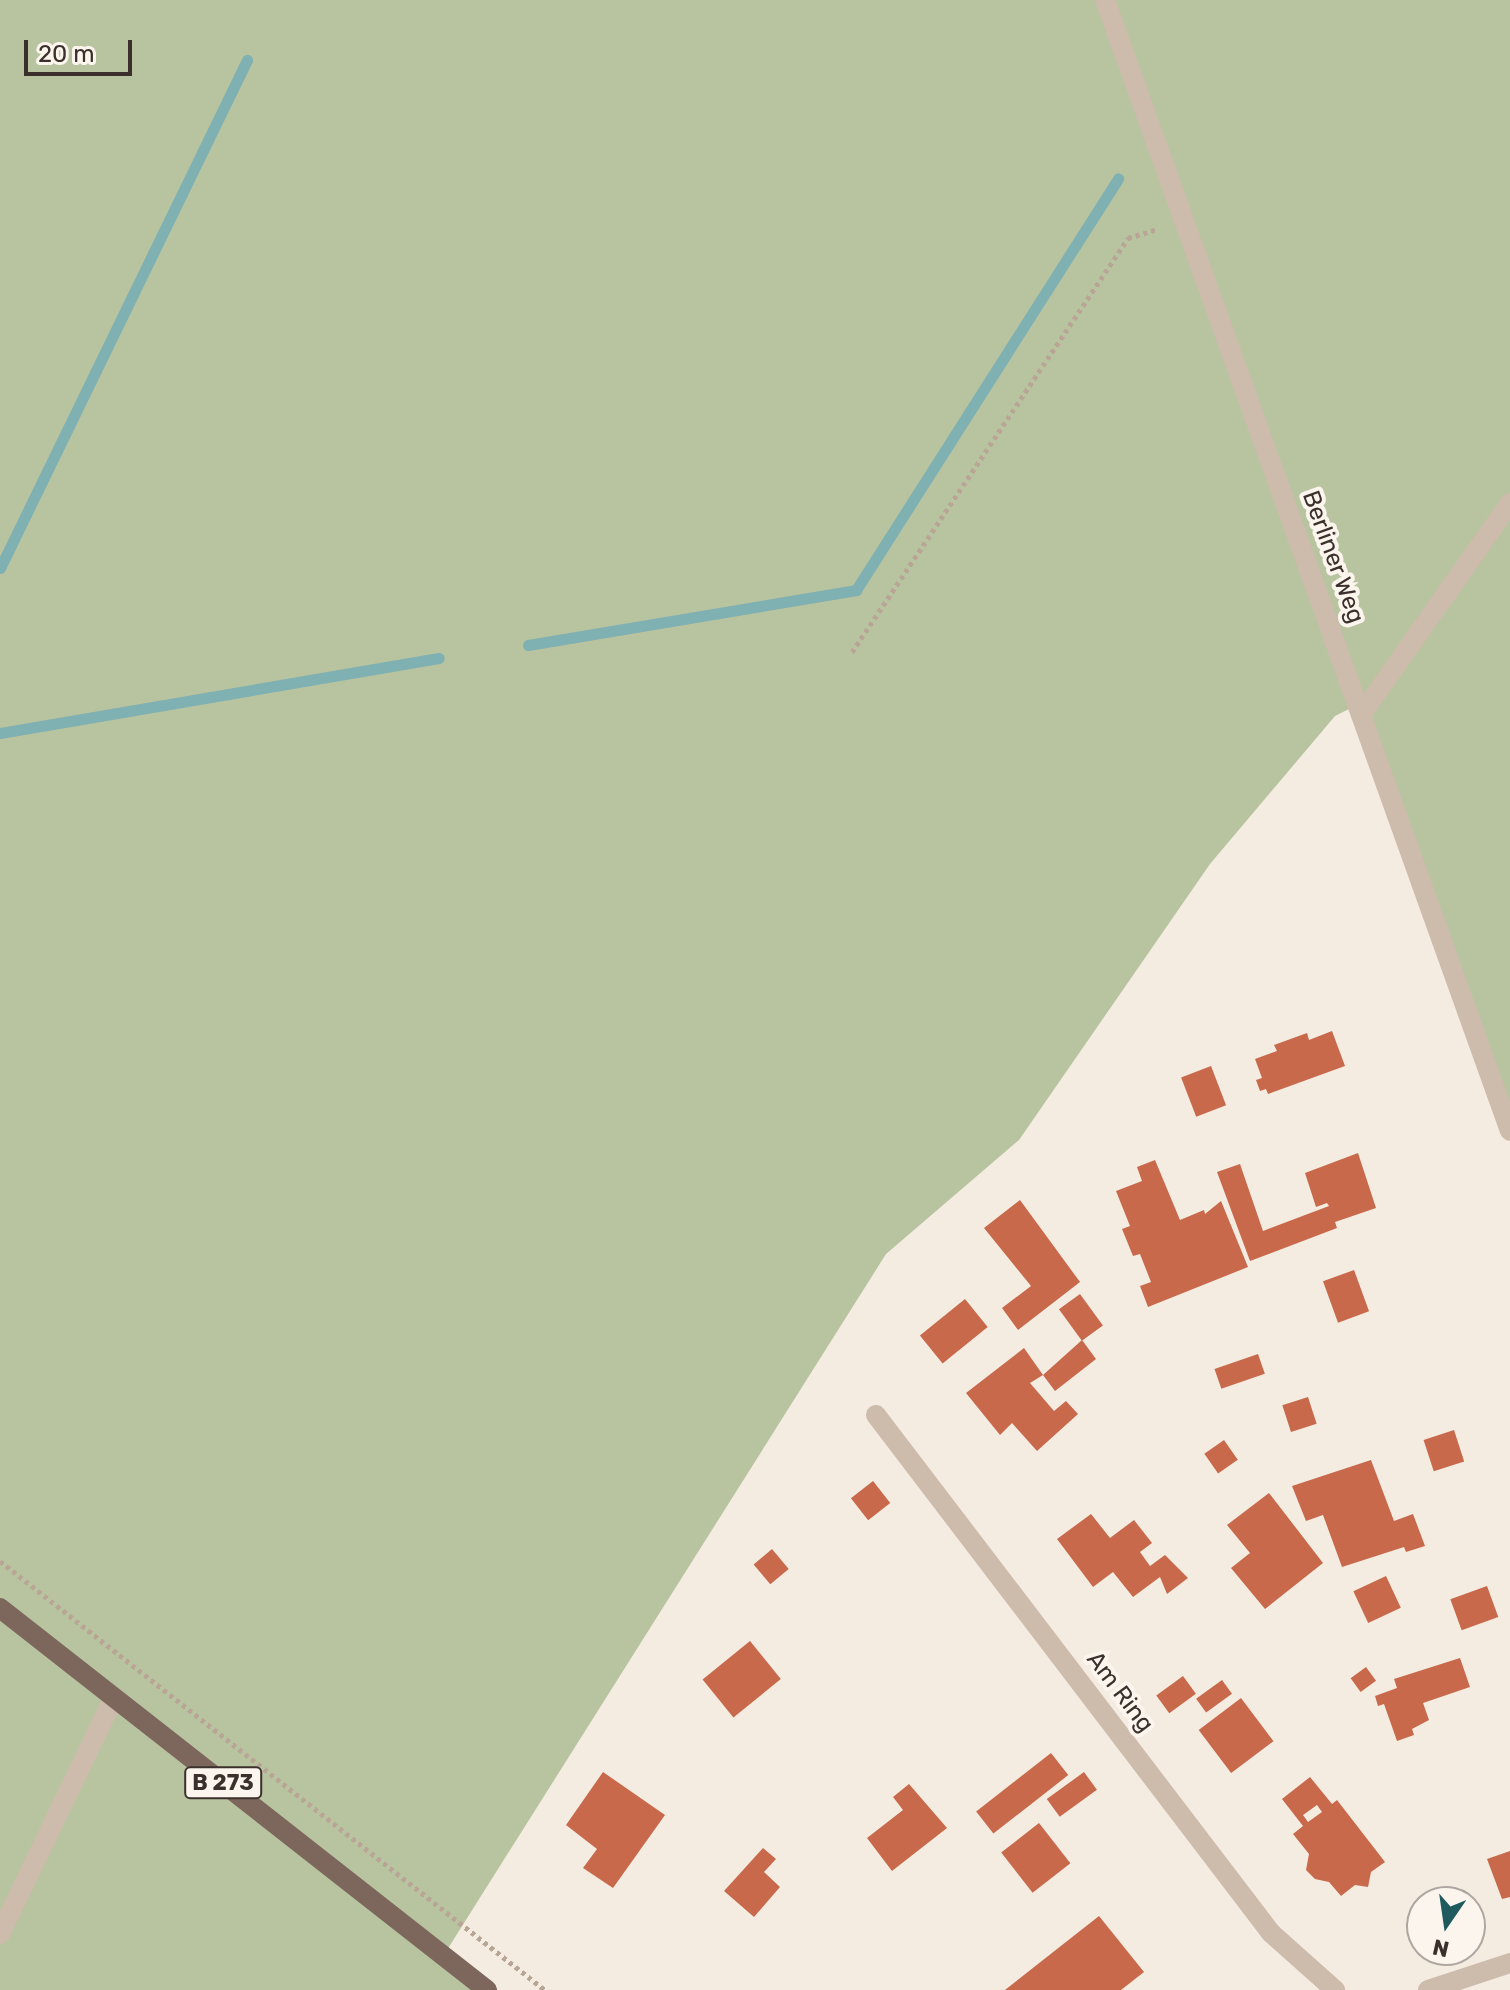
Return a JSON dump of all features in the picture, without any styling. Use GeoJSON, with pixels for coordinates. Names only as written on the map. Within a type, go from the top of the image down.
{"type":"FeatureCollection","features":[{"type":"Feature","properties":{"kind":"main road","name":"B 273"},"geometry":{"type":"LineString","coordinates":[[0,1608],[487,1990]]}},
{"type":"Feature","properties":{"kind":"street","name":"Berliner Weg"},"geometry":{"type":"LineString","coordinates":[[1105,0],[1510,1131]]}},
{"type":"Feature","properties":{"kind":"street"},"geometry":{"type":"LineString","coordinates":[[1361,715],[1510,503]]}},
{"type":"Feature","properties":{"kind":"street","name":"Am Ring"},"geometry":{"type":"LineString","coordinates":[[876,1415],[1271,1933],[1335,1990]]}},
{"type":"Feature","properties":{"kind":"street"},"geometry":{"type":"LineString","coordinates":[[0,1934],[114,1697]]}},
{"type":"Feature","properties":{"kind":"street"},"geometry":{"type":"LineString","coordinates":[[1428,1990],[1510,1963]]}},
{"type":"Feature","properties":{"kind":"path"},"geometry":{"type":"LineString","coordinates":[[852,652],[1128,238],[1186,222]]}},
{"type":"Feature","properties":{"kind":"path"},"geometry":{"type":"LineString","coordinates":[[0,1561],[545,1990]]}},
{"type":"Feature","properties":{"kind":"green space"},"geometry":{"type":"Polygon","coordinates":[[[0,0],[1510,0],[1510,1120],[1353,707],[1335,716],[1210,864],[1019,1140],[886,1254],[447,1950],[471,1990],[0,1990],[0,0]]]}},
{"type":"Feature","properties":{"kind":"building"},"geometry":{"type":"Polygon","coordinates":[[[1332,1031],[1345,1066],[1268,1094],[1266,1089],[1260,1091],[1256,1080],[1262,1078],[1255,1059],[1277,1051],[1274,1045],[1307,1033],[1309,1040],[1332,1031]]]}},
{"type":"Feature","properties":{"kind":"building"},"geometry":{"type":"Polygon","coordinates":[[[1211,1066],[1226,1105],[1196,1117],[1181,1077],[1211,1066]]]}},
{"type":"Feature","properties":{"kind":"building"},"geometry":{"type":"Polygon","coordinates":[[[1358,1153],[1376,1208],[1335,1222],[1337,1228],[1250,1261],[1217,1172],[1240,1164],[1263,1231],[1329,1206],[1327,1203],[1316,1207],[1305,1173],[1358,1153]]]}},
{"type":"Feature","properties":{"kind":"building"},"geometry":{"type":"Polygon","coordinates":[[[1155,1160],[1180,1220],[1204,1210],[1205,1214],[1221,1201],[1248,1267],[1148,1307],[1140,1286],[1151,1282],[1140,1254],[1133,1256],[1122,1229],[1130,1226],[1116,1191],[1142,1181],[1137,1167],[1155,1160]]]}},
{"type":"Feature","properties":{"kind":"building"},"geometry":{"type":"Polygon","coordinates":[[[1020,1200],[1080,1282],[1018,1330],[1002,1308],[1031,1286],[984,1228],[1020,1200]]]}},
{"type":"Feature","properties":{"kind":"building"},"geometry":{"type":"Polygon","coordinates":[[[1354,1270],[1369,1311],[1338,1323],[1323,1281],[1354,1270]]]}},
{"type":"Feature","properties":{"kind":"building"},"geometry":{"type":"Polygon","coordinates":[[[1080,1294],[1103,1326],[1082,1341],[1059,1309],[1080,1294]]]}},
{"type":"Feature","properties":{"kind":"building"},"geometry":{"type":"Polygon","coordinates":[[[965,1299],[988,1327],[943,1363],[920,1336],[965,1299]]]}},
{"type":"Feature","properties":{"kind":"building"},"geometry":{"type":"Polygon","coordinates":[[[1082,1340],[1096,1359],[1055,1391],[1043,1375],[1082,1340]]]}},
{"type":"Feature","properties":{"kind":"building"},"geometry":{"type":"Polygon","coordinates":[[[1024,1348],[1043,1375],[1030,1383],[1054,1411],[1066,1401],[1078,1414],[1037,1451],[1012,1423],[1000,1435],[966,1393],[1024,1348]]]}},
{"type":"Feature","properties":{"kind":"building"},"geometry":{"type":"Polygon","coordinates":[[[1258,1354],[1265,1374],[1221,1389],[1215,1369],[1258,1354]]]}},
{"type":"Feature","properties":{"kind":"building"},"geometry":{"type":"Polygon","coordinates":[[[1308,1397],[1317,1424],[1291,1432],[1282,1405],[1308,1397]]]}},
{"type":"Feature","properties":{"kind":"building"},"geometry":{"type":"Polygon","coordinates":[[[1454,1430],[1464,1461],[1434,1471],[1424,1440],[1454,1430]]]}},
{"type":"Feature","properties":{"kind":"building"},"geometry":{"type":"Polygon","coordinates":[[[1224,1440],[1238,1460],[1218,1473],[1204,1454],[1224,1440]]]}},
{"type":"Feature","properties":{"kind":"building"},"geometry":{"type":"Polygon","coordinates":[[[1371,1460],[1394,1521],[1413,1514],[1425,1546],[1406,1552],[1404,1547],[1342,1567],[1323,1515],[1306,1521],[1292,1486],[1371,1460]]]}},
{"type":"Feature","properties":{"kind":"building"},"geometry":{"type":"Polygon","coordinates":[[[873,1481],[890,1503],[868,1520],[851,1498],[873,1481]]]}},
{"type":"Feature","properties":{"kind":"building"},"geometry":{"type":"Polygon","coordinates":[[[1269,1493],[1323,1563],[1265,1609],[1231,1568],[1250,1553],[1227,1525],[1269,1493]]]}},
{"type":"Feature","properties":{"kind":"building"},"geometry":{"type":"Polygon","coordinates":[[[1091,1514],[1110,1538],[1134,1520],[1152,1543],[1140,1552],[1150,1566],[1165,1555],[1188,1578],[1167,1594],[1160,1577],[1133,1597],[1113,1572],[1093,1587],[1057,1539],[1091,1514]]]}},
{"type":"Feature","properties":{"kind":"building"},"geometry":{"type":"Polygon","coordinates":[[[772,1549],[789,1569],[770,1584],[754,1564],[772,1549]]]}},
{"type":"Feature","properties":{"kind":"building"},"geometry":{"type":"Polygon","coordinates":[[[1386,1576],[1401,1608],[1368,1623],[1353,1591],[1386,1576]]]}},
{"type":"Feature","properties":{"kind":"building"},"geometry":{"type":"Polygon","coordinates":[[[1487,1586],[1498,1617],[1462,1630],[1450,1599],[1487,1586]]]}},
{"type":"Feature","properties":{"kind":"building"},"geometry":{"type":"Polygon","coordinates":[[[750,1641],[781,1679],[733,1717],[703,1679],[750,1641]]]}},
{"type":"Feature","properties":{"kind":"building"},"geometry":{"type":"Polygon","coordinates":[[[1460,1658],[1470,1687],[1423,1703],[1429,1720],[1412,1729],[1414,1735],[1397,1741],[1384,1704],[1378,1706],[1375,1696],[1397,1688],[1394,1679],[1460,1658]]]}},
{"type":"Feature","properties":{"kind":"building"},"geometry":{"type":"Polygon","coordinates":[[[1366,1667],[1376,1681],[1361,1692],[1351,1678],[1366,1667]]]}},
{"type":"Feature","properties":{"kind":"building"},"geometry":{"type":"Polygon","coordinates":[[[1183,1676],[1196,1694],[1169,1713],[1156,1695],[1183,1676]]]}},
{"type":"Feature","properties":{"kind":"building"},"geometry":{"type":"Polygon","coordinates":[[[1222,1680],[1232,1694],[1206,1713],[1196,1699],[1222,1680]]]}},
{"type":"Feature","properties":{"kind":"building"},"geometry":{"type":"Polygon","coordinates":[[[1241,1698],[1273,1741],[1231,1773],[1199,1730],[1241,1698]]]}},
{"type":"Feature","properties":{"kind":"building"},"geometry":{"type":"Polygon","coordinates":[[[1051,1753],[1068,1775],[993,1834],[976,1811],[1051,1753]]]}},
{"type":"Feature","properties":{"kind":"building"},"geometry":{"type":"Polygon","coordinates":[[[603,1772],[665,1815],[613,1888],[583,1868],[597,1849],[566,1825],[603,1772]]]}},
{"type":"Feature","properties":{"kind":"building"},"geometry":{"type":"Polygon","coordinates":[[[1084,1772],[1097,1790],[1060,1817],[1047,1799],[1084,1772]]]}},
{"type":"Feature","properties":{"kind":"building"},"geometry":{"type":"Polygon","coordinates":[[[1310,1777],[1332,1804],[1337,1800],[1385,1862],[1371,1872],[1368,1887],[1355,1885],[1341,1896],[1329,1882],[1315,1879],[1306,1870],[1309,1854],[1293,1834],[1303,1826],[1282,1799],[1310,1777]],[[1317,1805],[1303,1815],[1308,1822],[1322,1812],[1317,1805]]]}},
{"type":"Feature","properties":{"kind":"building"},"geometry":{"type":"Polygon","coordinates":[[[909,1784],[947,1828],[892,1871],[867,1838],[903,1810],[893,1797],[909,1784]]]}},
{"type":"Feature","properties":{"kind":"building"},"geometry":{"type":"Polygon","coordinates":[[[1039,1823],[1070,1863],[1033,1893],[1001,1853],[1039,1823]]]}},
{"type":"Feature","properties":{"kind":"building"},"geometry":{"type":"Polygon","coordinates":[[[763,1848],[776,1859],[764,1872],[780,1887],[754,1917],[724,1891],[763,1848]]]}},
{"type":"Feature","properties":{"kind":"building"},"geometry":{"type":"Polygon","coordinates":[[[1510,1851],[1510,1897],[1502,1899],[1487,1859],[1510,1851]]]}},
{"type":"Feature","properties":{"kind":"building"},"geometry":{"type":"Polygon","coordinates":[[[1099,1916],[1144,1972],[1121,1990],[1005,1990],[1099,1916]]]}},
{"type":"Feature","properties":{"kind":"waterway"},"geometry":{"type":"LineString","coordinates":[[0,568],[247,60]]}},
{"type":"Feature","properties":{"kind":"waterway"},"geometry":{"type":"LineString","coordinates":[[528,645],[856,590],[1118,178]]}},
{"type":"Feature","properties":{"kind":"waterway"},"geometry":{"type":"LineString","coordinates":[[0,733],[439,658]]}}]}
